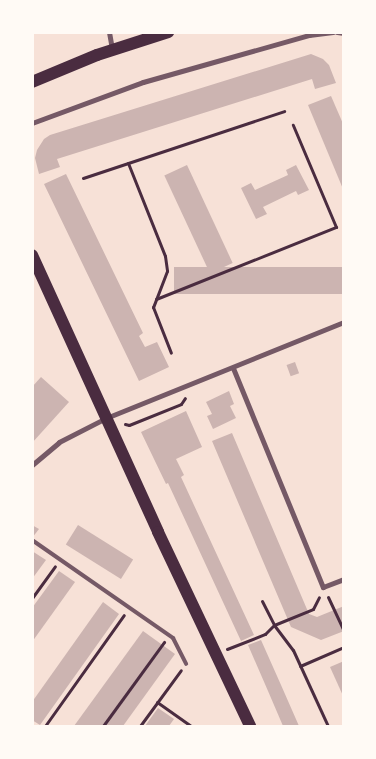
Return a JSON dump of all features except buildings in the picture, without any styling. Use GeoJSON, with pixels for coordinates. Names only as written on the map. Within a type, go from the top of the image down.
{"type":"FeatureCollection","features":[{"type":"Feature","properties":{"kind":"main road"},"geometry":{"type":"LineString","coordinates":[[32,82],[112,50],[168,32]]}},
{"type":"Feature","properties":{"kind":"main road"},"geometry":{"type":"LineString","coordinates":[[32,254],[106,418],[250,726]]}},
{"type":"Feature","properties":{"kind":"street"},"geometry":{"type":"LineString","coordinates":[[109,32],[112,50]]}},
{"type":"Feature","properties":{"kind":"street"},"geometry":{"type":"LineString","coordinates":[[32,123],[143,82],[309,35],[333,32]]}},
{"type":"Feature","properties":{"kind":"street"},"geometry":{"type":"LineString","coordinates":[[337,32],[344,33]]}},
{"type":"Feature","properties":{"kind":"street"},"geometry":{"type":"LineString","coordinates":[[32,465],[60,442],[106,418],[344,322]]}},
{"type":"Feature","properties":{"kind":"street"},"geometry":{"type":"LineString","coordinates":[[233,368],[323,587],[344,579]]}},
{"type":"Feature","properties":{"kind":"lane"},"geometry":{"type":"LineString","coordinates":[[32,540],[172,638],[186,664]]}},
{"type":"Feature","properties":{"kind":"path"},"geometry":{"type":"LineString","coordinates":[[83,178],[284,111]]}},
{"type":"Feature","properties":{"kind":"path"},"geometry":{"type":"LineString","coordinates":[[156,299],[336,227],[293,125]]}},
{"type":"Feature","properties":{"kind":"path"},"geometry":{"type":"LineString","coordinates":[[128,164],[165,256],[167,271],[153,307],[171,353]]}},
{"type":"Feature","properties":{"kind":"path"},"geometry":{"type":"LineString","coordinates":[[32,598],[60,559]]}},
{"type":"Feature","properties":{"kind":"path"},"geometry":{"type":"LineString","coordinates":[[236,645],[265,634],[274,625],[313,609],[323,587]]}},
{"type":"Feature","properties":{"kind":"path"},"geometry":{"type":"LineString","coordinates":[[323,587],[344,632]]}},
{"type":"Feature","properties":{"kind":"path"},"geometry":{"type":"LineString","coordinates":[[262,601],[274,625],[293,650],[328,726]]}},
{"type":"Feature","properties":{"kind":"path"},"geometry":{"type":"LineString","coordinates":[[45,726],[129,608]]}},
{"type":"Feature","properties":{"kind":"path"},"geometry":{"type":"LineString","coordinates":[[102,726],[168,636]]}},
{"type":"Feature","properties":{"kind":"path"},"geometry":{"type":"LineString","coordinates":[[300,666],[344,647]]}},
{"type":"Feature","properties":{"kind":"path"},"geometry":{"type":"LineString","coordinates":[[140,726],[186,664]]}},
{"type":"Feature","properties":{"kind":"path"},"geometry":{"type":"LineString","coordinates":[[158,702],[191,726]]}}]}
